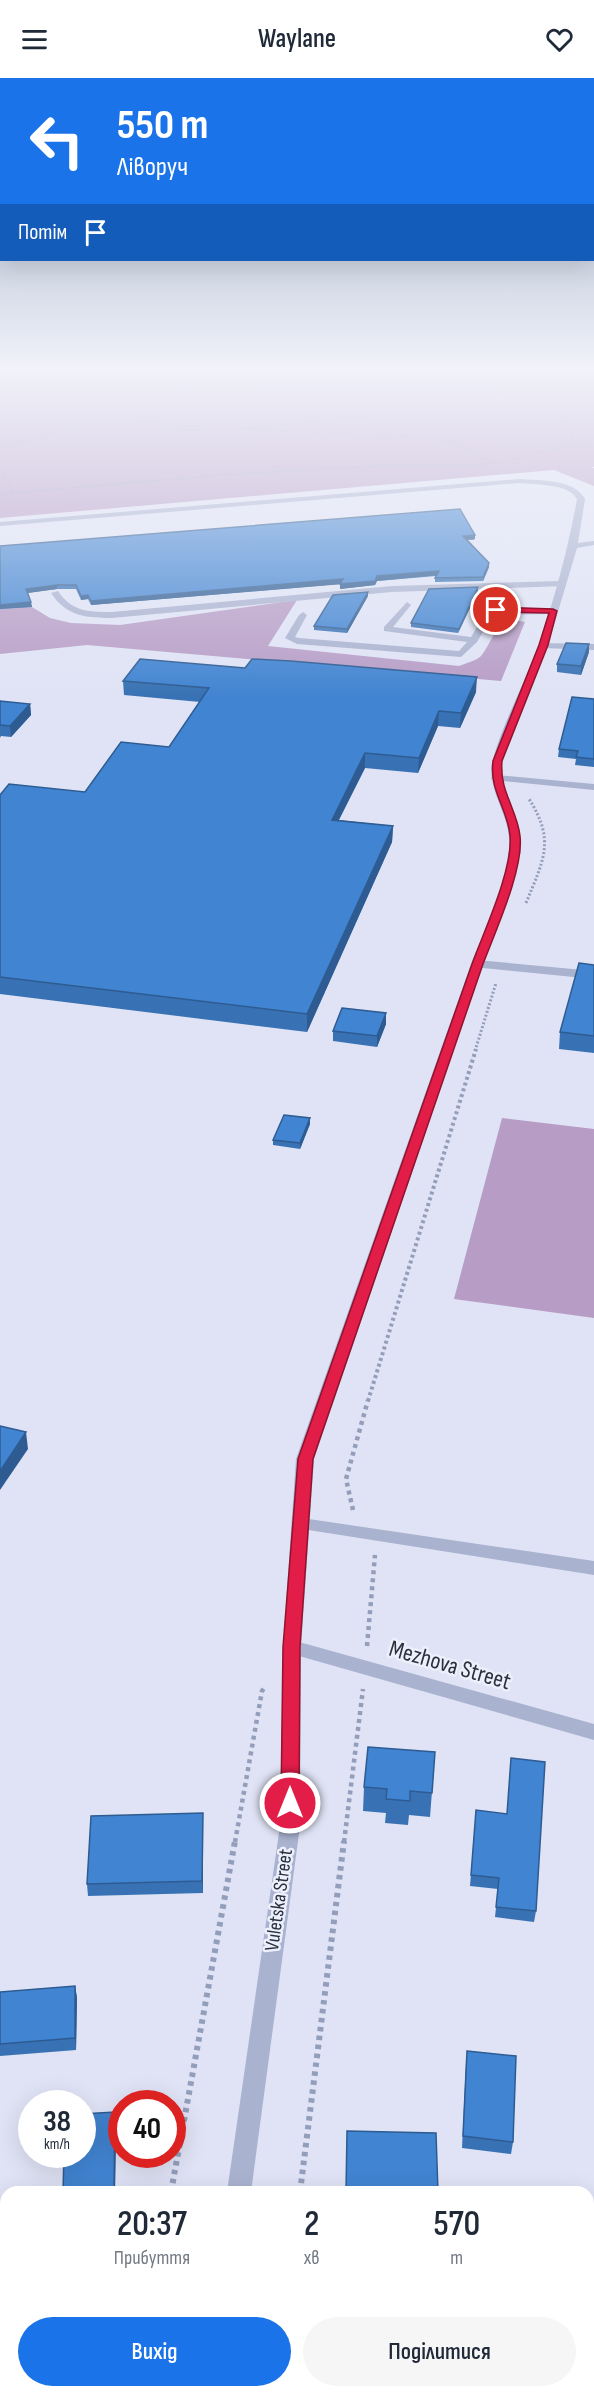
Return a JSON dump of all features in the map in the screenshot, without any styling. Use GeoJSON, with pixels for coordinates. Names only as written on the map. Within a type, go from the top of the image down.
{"type":"FeatureCollection","features":[{"type":"Feature","properties":{"kind":"street","name":"Vuletska Street"},"geometry":{"type":"LineString","coordinates":[[240,2186],[290,1826],[292,1647],[305,1459],[477,964],[500,905],[514,855],[515,836],[496,778],[497,761],[543,645],[573,546],[581,499],[577,492],[560,485],[519,481]]}},
{"type":"Feature","properties":{"kind":"street"},"geometry":{"type":"LineString","coordinates":[[0,524],[519,481]]}},
{"type":"Feature","properties":{"kind":"street"},"geometry":{"type":"LineString","coordinates":[[573,546],[594,543]]}},
{"type":"Feature","properties":{"kind":"street"},"geometry":{"type":"LineString","coordinates":[[55,593],[61,605],[75,613],[112,615],[392,589],[561,584]]}},
{"type":"Feature","properties":{"kind":"street"},"geometry":{"type":"LineString","coordinates":[[407,605],[387,629],[474,640]]}},
{"type":"Feature","properties":{"kind":"street"},"geometry":{"type":"LineString","coordinates":[[303,615],[290,638],[297,641],[461,654],[474,640],[490,612],[553,611]]}},
{"type":"Feature","properties":{"kind":"street"},"geometry":{"type":"LineString","coordinates":[[543,645],[594,647]]}},
{"type":"Feature","properties":{"kind":"street"},"geometry":{"type":"LineString","coordinates":[[496,778],[594,787]]}},
{"type":"Feature","properties":{"kind":"street"},"geometry":{"type":"LineString","coordinates":[[477,964],[594,975]]}},
{"type":"Feature","properties":{"kind":"street"},"geometry":{"type":"LineString","coordinates":[[302,1524],[594,1568]]}},
{"type":"Feature","properties":{"kind":"street","name":"Mezhova Street"},"geometry":{"type":"LineString","coordinates":[[292,1647],[594,1732]]}},
{"type":"Feature","properties":{"kind":"path"},"geometry":{"type":"LineString","coordinates":[[6,480],[14,493]]}},
{"type":"Feature","properties":{"kind":"path"},"geometry":{"type":"LineString","coordinates":[[0,494],[170,480]]}},
{"type":"Feature","properties":{"kind":"path"},"geometry":{"type":"LineString","coordinates":[[514,779],[544,825],[548,844],[523,910]]}},
{"type":"Feature","properties":{"kind":"path"},"geometry":{"type":"LineString","coordinates":[[301,2186],[365,1667],[376,1557],[372,1552],[356,1547],[353,1499],[346,1479],[502,966]]}},
{"type":"Feature","properties":{"kind":"path"},"geometry":{"type":"LineString","coordinates":[[172,2186],[262,1691],[292,1647]]}},
{"type":"Feature","properties":{"kind":"shaded area"},"geometry":{"type":"Polygon","coordinates":[[[0,480],[437,480],[0,518],[0,480]]]}},
{"type":"Feature","properties":{"kind":"shaded area"},"geometry":{"type":"Polygon","coordinates":[[[579,480],[594,480],[594,486],[579,480]]]}},
{"type":"Feature","properties":{"kind":"shaded area"},"geometry":{"type":"Polygon","coordinates":[[[297,600],[268,646],[459,666],[481,656],[502,624],[516,620],[525,622],[501,681],[87,645],[0,654],[0,609],[32,607],[50,618],[71,623],[120,625],[297,600]]]}},
{"type":"Feature","properties":{"kind":"shaded area"},"geometry":{"type":"Polygon","coordinates":[[[502,1118],[594,1129],[594,1318],[454,1299],[502,1118]]]}},
{"type":"Feature","properties":{"kind":"building"},"geometry":{"type":"Polygon","coordinates":[[[460,509],[475,535],[463,536],[489,563],[483,577],[435,578],[439,571],[377,576],[375,581],[340,584],[343,579],[91,601],[88,595],[81,596],[76,585],[57,585],[26,589],[31,602],[0,605],[0,546],[460,509]]]}},
{"type":"Feature","properties":{"kind":"building"},"geometry":{"type":"Polygon","coordinates":[[[478,587],[459,629],[411,623],[429,589],[478,587]]]}},
{"type":"Feature","properties":{"kind":"building"},"geometry":{"type":"Polygon","coordinates":[[[368,592],[347,629],[314,626],[333,595],[368,592]]]}},
{"type":"Feature","properties":{"kind":"building"},"geometry":{"type":"Polygon","coordinates":[[[566,643],[589,644],[581,666],[557,664],[566,643]]]}},
{"type":"Feature","properties":{"kind":"building"},"geometry":{"type":"Polygon","coordinates":[[[140,659],[245,668],[252,659],[291,661],[477,677],[461,713],[439,711],[419,758],[365,753],[332,820],[393,826],[307,1014],[0,977],[0,795],[9,784],[85,792],[121,742],[169,747],[209,688],[123,681],[140,659]]]}},
{"type":"Feature","properties":{"kind":"building"},"geometry":{"type":"Polygon","coordinates":[[[572,697],[594,699],[594,759],[576,757],[578,751],[559,749],[572,697]]]}},
{"type":"Feature","properties":{"kind":"building"},"geometry":{"type":"Polygon","coordinates":[[[0,701],[30,704],[10,726],[0,725],[0,701]]]}},
{"type":"Feature","properties":{"kind":"building"},"geometry":{"type":"Polygon","coordinates":[[[579,963],[594,965],[594,1036],[560,1032],[579,963]]]}},
{"type":"Feature","properties":{"kind":"building"},"geometry":{"type":"Polygon","coordinates":[[[342,1008],[386,1013],[377,1036],[333,1031],[342,1008]]]}},
{"type":"Feature","properties":{"kind":"building"},"geometry":{"type":"Polygon","coordinates":[[[284,1115],[310,1118],[300,1143],[273,1140],[284,1115]]]}},
{"type":"Feature","properties":{"kind":"building"},"geometry":{"type":"Polygon","coordinates":[[[0,1426],[26,1432],[0,1471],[0,1426]]]}},
{"type":"Feature","properties":{"kind":"building"},"geometry":{"type":"Polygon","coordinates":[[[368,1747],[435,1752],[432,1793],[410,1791],[410,1801],[386,1799],[387,1789],[364,1787],[368,1747]]]}},
{"type":"Feature","properties":{"kind":"building"},"geometry":{"type":"Polygon","coordinates":[[[511,1758],[545,1762],[536,1911],[496,1907],[499,1878],[471,1875],[476,1810],[507,1814],[511,1758]]]}},
{"type":"Feature","properties":{"kind":"building"},"geometry":{"type":"Polygon","coordinates":[[[203,1813],[202,1881],[87,1884],[91,1816],[203,1813]]]}},
{"type":"Feature","properties":{"kind":"building"},"geometry":{"type":"Polygon","coordinates":[[[75,1986],[75,2038],[0,2044],[0,1992],[75,1986]]]}},
{"type":"Feature","properties":{"kind":"building"},"geometry":{"type":"Polygon","coordinates":[[[467,2051],[516,2056],[513,2142],[463,2136],[467,2051]]]}},
{"type":"Feature","properties":{"kind":"building"},"geometry":{"type":"Polygon","coordinates":[[[108,2112],[108,2168],[114,2168],[114,2186],[63,2186],[64,2168],[96,2168],[96,2113],[108,2112]]]}},
{"type":"Feature","properties":{"kind":"building"},"geometry":{"type":"Polygon","coordinates":[[[347,2131],[436,2133],[438,2186],[346,2186],[347,2131]]]}},
{"type":"Feature","properties":{"kind":"route"},"geometry":{"type":"LineString","coordinates":[[290,1803],[292,1647],[305,1459],[477,964],[500,905],[514,855],[515,836],[496,778],[497,761],[543,645],[553,611],[496,610]]}}]}
